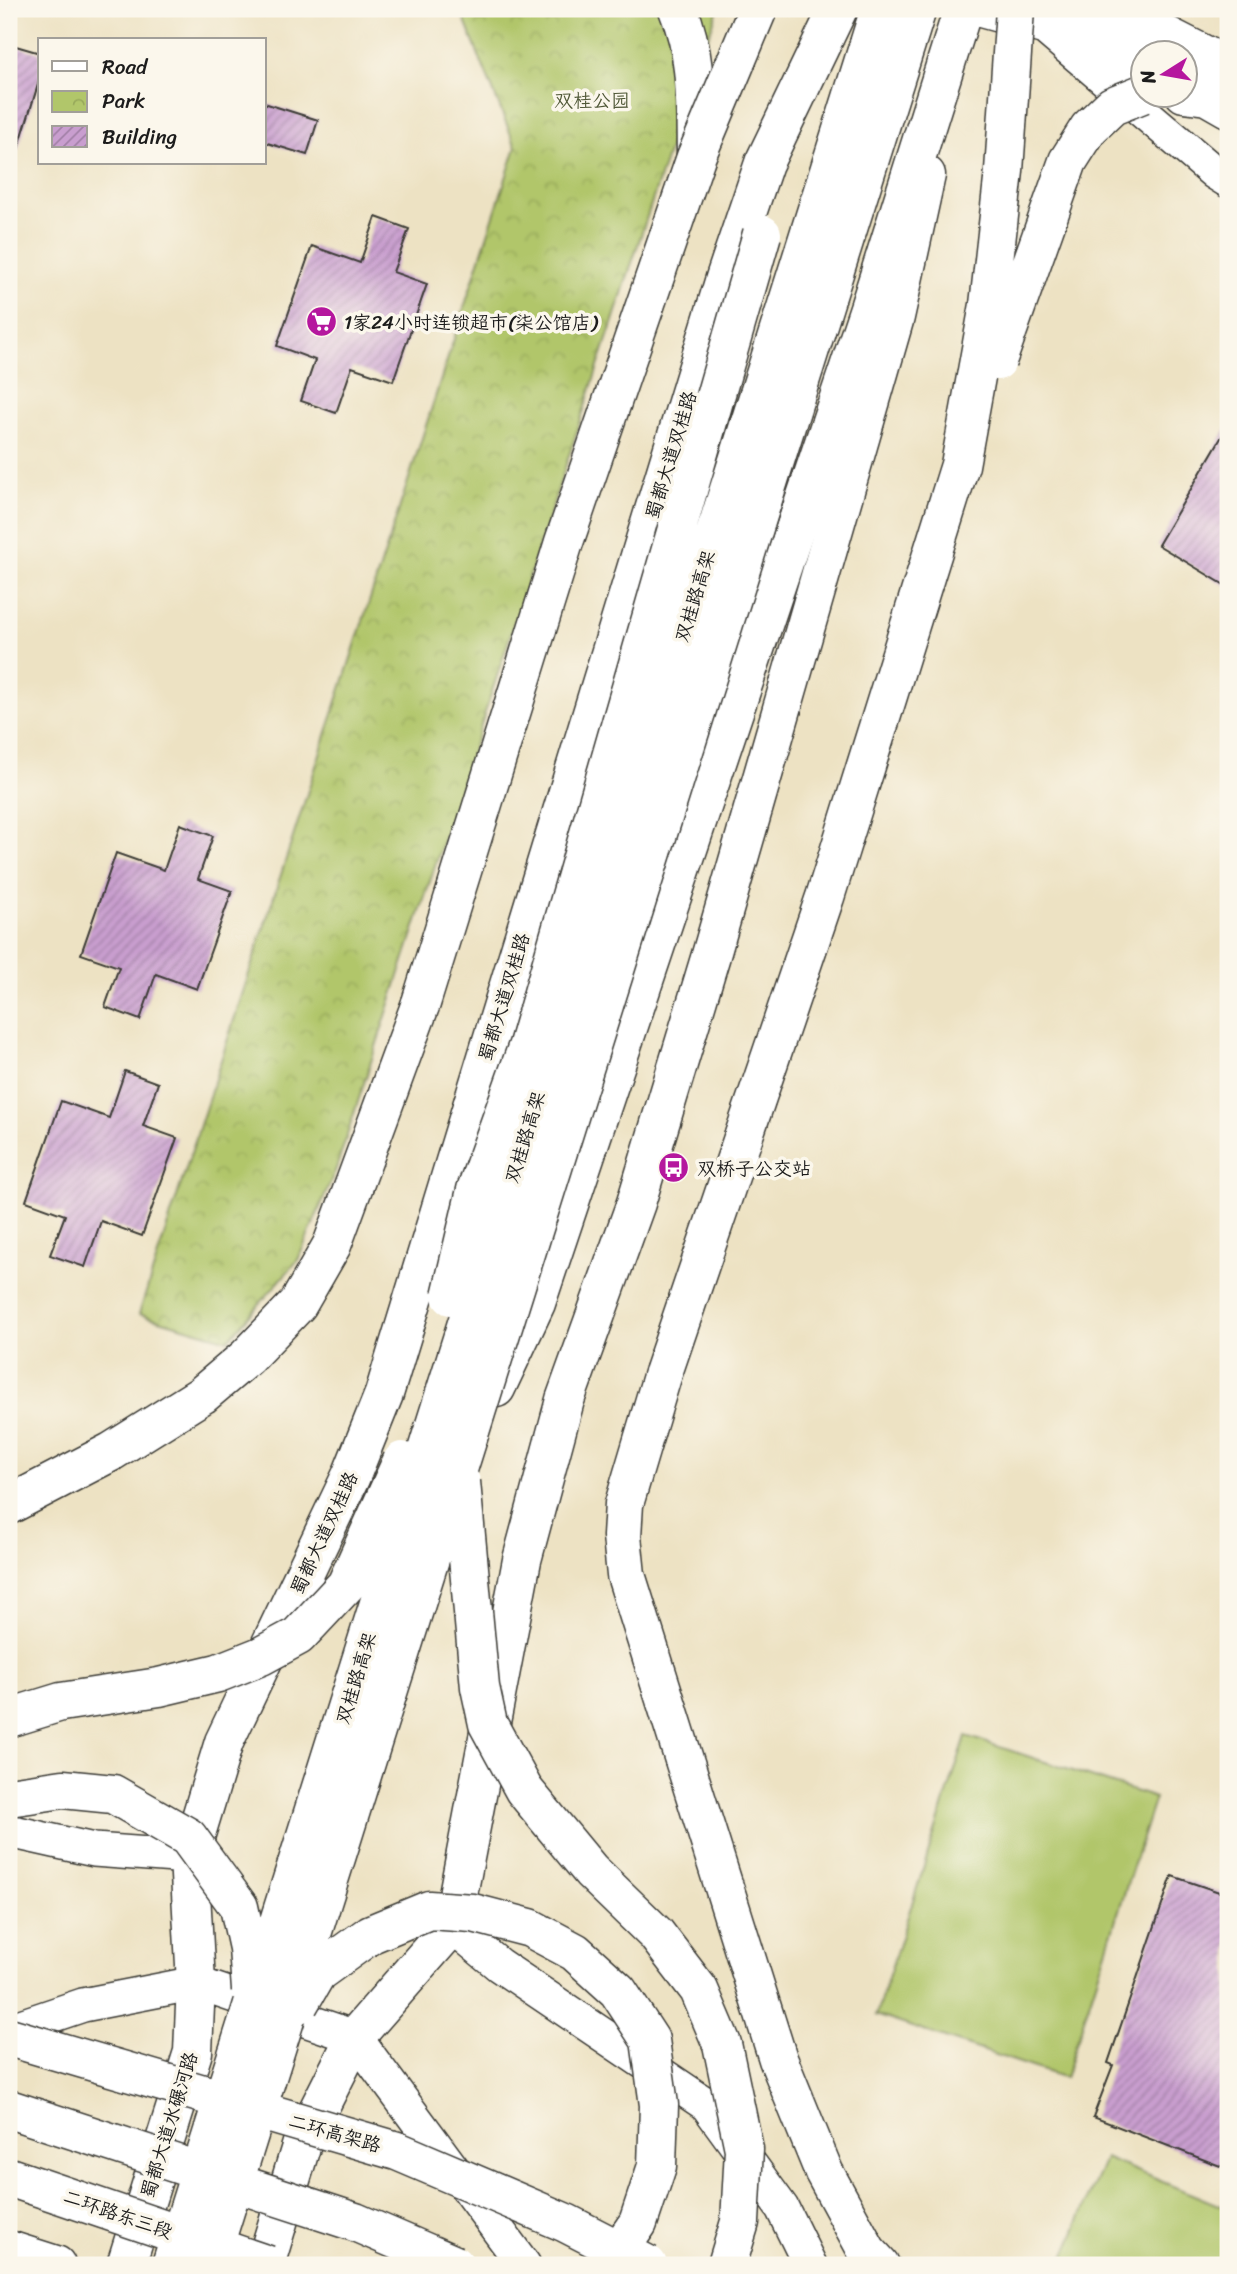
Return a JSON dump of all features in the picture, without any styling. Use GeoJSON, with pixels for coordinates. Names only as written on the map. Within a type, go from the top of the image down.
{"type":"FeatureCollection","features":[{"type":"Feature","properties":{"kind":"main road"},"geometry":{"type":"LineString","coordinates":[[678,9],[690,38],[695,83],[696,157]]}},
{"type":"Feature","properties":{"kind":"main road"},"geometry":{"type":"LineString","coordinates":[[9,1505],[111,1452],[202,1395],[247,1357],[298,1304],[332,1245],[421,1003],[564,542],[696,157],[758,9]]}},
{"type":"Feature","properties":{"kind":"main road"},"geometry":{"type":"LineString","coordinates":[[346,1585],[412,1438],[441,1339],[476,1190],[528,1045],[762,234],[840,9]]}},
{"type":"Feature","properties":{"kind":"main road","name":"蜀都大道双桂路"},"geometry":{"type":"LineString","coordinates":[[196,1983],[189,1857],[224,1742],[334,1511],[384,1394],[726,275],[764,163],[840,9]]}},
{"type":"Feature","properties":{"kind":"main road","name":"双桂路高架"},"geometry":{"type":"LineString","coordinates":[[171,2265],[880,9]]}},
{"type":"Feature","properties":{"kind":"main road","name":"双桂路高架"},"geometry":{"type":"LineString","coordinates":[[208,2265],[917,9]]}},
{"type":"Feature","properties":{"kind":"main road"},"geometry":{"type":"LineString","coordinates":[[727,2265],[740,2222],[744,2149],[722,2044],[699,1990],[656,1934],[591,1871],[524,1790],[488,1724],[480,1687],[459,1466],[536,1303],[869,308],[963,9]]}},
{"type":"Feature","properties":{"kind":"main road"},"geometry":{"type":"LineString","coordinates":[[266,2265],[303,2140],[355,2038],[452,1926],[519,1577],[565,1400],[636,1203],[707,968],[895,317],[963,9]]}},
{"type":"Feature","properties":{"kind":"main road"},"geometry":{"type":"LineString","coordinates":[[960,465],[989,305],[1004,171],[1044,15]]}},
{"type":"Feature","properties":{"kind":"main road"},"geometry":{"type":"LineString","coordinates":[[1198,95],[1207,96],[1228,108]]}},
{"type":"Feature","properties":{"kind":"main road"},"geometry":{"type":"LineString","coordinates":[[880,2265],[867,2251],[824,2172],[778,2059],[644,1641],[626,1575],[622,1536],[625,1504],[663,1373],[825,897],[960,465],[1068,161],[1089,128],[1112,106],[1128,100]]}},
{"type":"Feature","properties":{"kind":"main road"},"geometry":{"type":"LineString","coordinates":[[435,1425],[476,1190]]}},
{"type":"Feature","properties":{"kind":"main road"},"geometry":{"type":"LineString","coordinates":[[9,1718],[61,1702],[159,1687],[218,1673],[261,1656],[298,1636],[346,1585],[387,1530],[418,1480]]}},
{"type":"Feature","properties":{"kind":"main road"},"geometry":{"type":"LineString","coordinates":[[334,1511],[519,1577]]}},
{"type":"Feature","properties":{"kind":"main road"},"geometry":{"type":"LineString","coordinates":[[9,1797],[64,1789],[113,1794],[188,1837],[239,1907],[248,1948],[252,2006]]}},
{"type":"Feature","properties":{"kind":"main road"},"geometry":{"type":"LineString","coordinates":[[281,2034],[317,1973],[371,1934],[429,1910],[473,1913],[530,1928],[575,1952],[618,1991],[650,2040],[659,2105],[657,2166],[638,2223],[609,2265]]}},
{"type":"Feature","properties":{"kind":"main road","name":"蜀都大道水碾河路"},"geometry":{"type":"LineString","coordinates":[[126,2265],[193,2052],[196,1983]]}},
{"type":"Feature","properties":{"kind":"main road","name":"二环高架路"},"geometry":{"type":"LineString","coordinates":[[9,2037],[397,2151],[566,2223],[648,2265]]}},
{"type":"Feature","properties":{"kind":"main road"},"geometry":{"type":"LineString","coordinates":[[9,2109],[355,2222],[455,2265]]}},
{"type":"Feature","properties":{"kind":"main road","name":"二环路东三段"},"geometry":{"type":"LineString","coordinates":[[12,2177],[266,2265]]}},
{"type":"Feature","properties":{"kind":"main road"},"geometry":{"type":"LineString","coordinates":[[9,2250],[56,2265]]}},
{"type":"Feature","properties":{"kind":"street"},"geometry":{"type":"LineString","coordinates":[[975,9],[1044,15],[1128,43]]}},
{"type":"Feature","properties":{"kind":"street"},"geometry":{"type":"LineString","coordinates":[[1120,9],[1228,64]]}},
{"type":"Feature","properties":{"kind":"street"},"geometry":{"type":"LineString","coordinates":[[1044,15],[1128,63]]}},
{"type":"Feature","properties":{"kind":"street"},"geometry":{"type":"LineString","coordinates":[[1044,15],[1215,173],[1228,181]]}},
{"type":"Feature","properties":{"kind":"street"},"geometry":{"type":"LineString","coordinates":[[1198,76],[1228,93]]}},
{"type":"Feature","properties":{"kind":"street"},"geometry":{"type":"LineString","coordinates":[[1198,103],[1228,121]]}},
{"type":"Feature","properties":{"kind":"street"},"geometry":{"type":"LineString","coordinates":[[9,1831],[94,1850],[189,1857]]}},
{"type":"Feature","properties":{"kind":"street"},"geometry":{"type":"LineString","coordinates":[[452,1926],[499,1965],[707,2105],[782,2208],[810,2265]]}},
{"type":"Feature","properties":{"kind":"street"},"geometry":{"type":"LineString","coordinates":[[9,2030],[83,2004],[196,1983],[355,2038],[524,2265]]}},
{"type":"Feature","properties":{"kind":"green space","name":"双桂公园"},"geometry":{"type":"Polygon","coordinates":[[[460,9],[718,9],[676,128],[336,1169],[298,1260],[228,1340],[139,1314],[516,147],[460,9]]]}},
{"type":"Feature","properties":{"kind":"green space"},"geometry":{"type":"Polygon","coordinates":[[[966,1736],[1155,1798],[1065,2078],[876,2015],[966,1736]]]}},
{"type":"Feature","properties":{"kind":"green space"},"geometry":{"type":"Polygon","coordinates":[[[1105,2158],[1228,2209],[1228,2265],[1084,2265],[1064,2257],[1105,2158]]]}},
{"type":"Feature","properties":{"kind":"building"},"geometry":{"type":"Polygon","coordinates":[[[9,44],[38,52],[38,84],[15,159],[9,158],[9,44]]]}},
{"type":"Feature","properties":{"kind":"building"},"geometry":{"type":"Polygon","coordinates":[[[266,104],[318,120],[307,155],[266,143],[266,104]]]}},
{"type":"Feature","properties":{"kind":"building"},"geometry":{"type":"Polygon","coordinates":[[[376,217],[409,229],[393,272],[427,284],[393,381],[352,367],[336,413],[301,401],[315,360],[277,346],[312,246],[360,263],[376,217]]]}},
{"type":"Feature","properties":{"kind":"building"},"geometry":{"type":"Polygon","coordinates":[[[1228,426],[1228,587],[1158,545],[1228,426]]]}},
{"type":"Feature","properties":{"kind":"building"},"geometry":{"type":"Polygon","coordinates":[[[180,824],[213,836],[198,879],[232,891],[197,989],[156,974],[140,1020],[105,1007],[119,967],[81,954],[116,853],[164,870],[180,824]]]}},
{"type":"Feature","properties":{"kind":"building"},"geometry":{"type":"Polygon","coordinates":[[[125,1071],[158,1083],[143,1126],[177,1138],[142,1236],[101,1221],[85,1267],[50,1255],[65,1215],[26,1201],[61,1101],[109,1118],[125,1071]]]}},
{"type":"Feature","properties":{"kind":"building"},"geometry":{"type":"Polygon","coordinates":[[[1172,1876],[1228,1895],[1228,2169],[1093,2117],[1113,2065],[1108,2063],[1172,1876]]]}},
{"type":"Feature","properties":{"kind":"place","name":"1家24小时连锁超市(柒公馆店)"},"geometry":{"type":"Point","coordinates":[321,322]}},
{"type":"Feature","properties":{"kind":"place","name":"双桥子公交站"},"geometry":{"type":"Point","coordinates":[674,1168]}}]}
